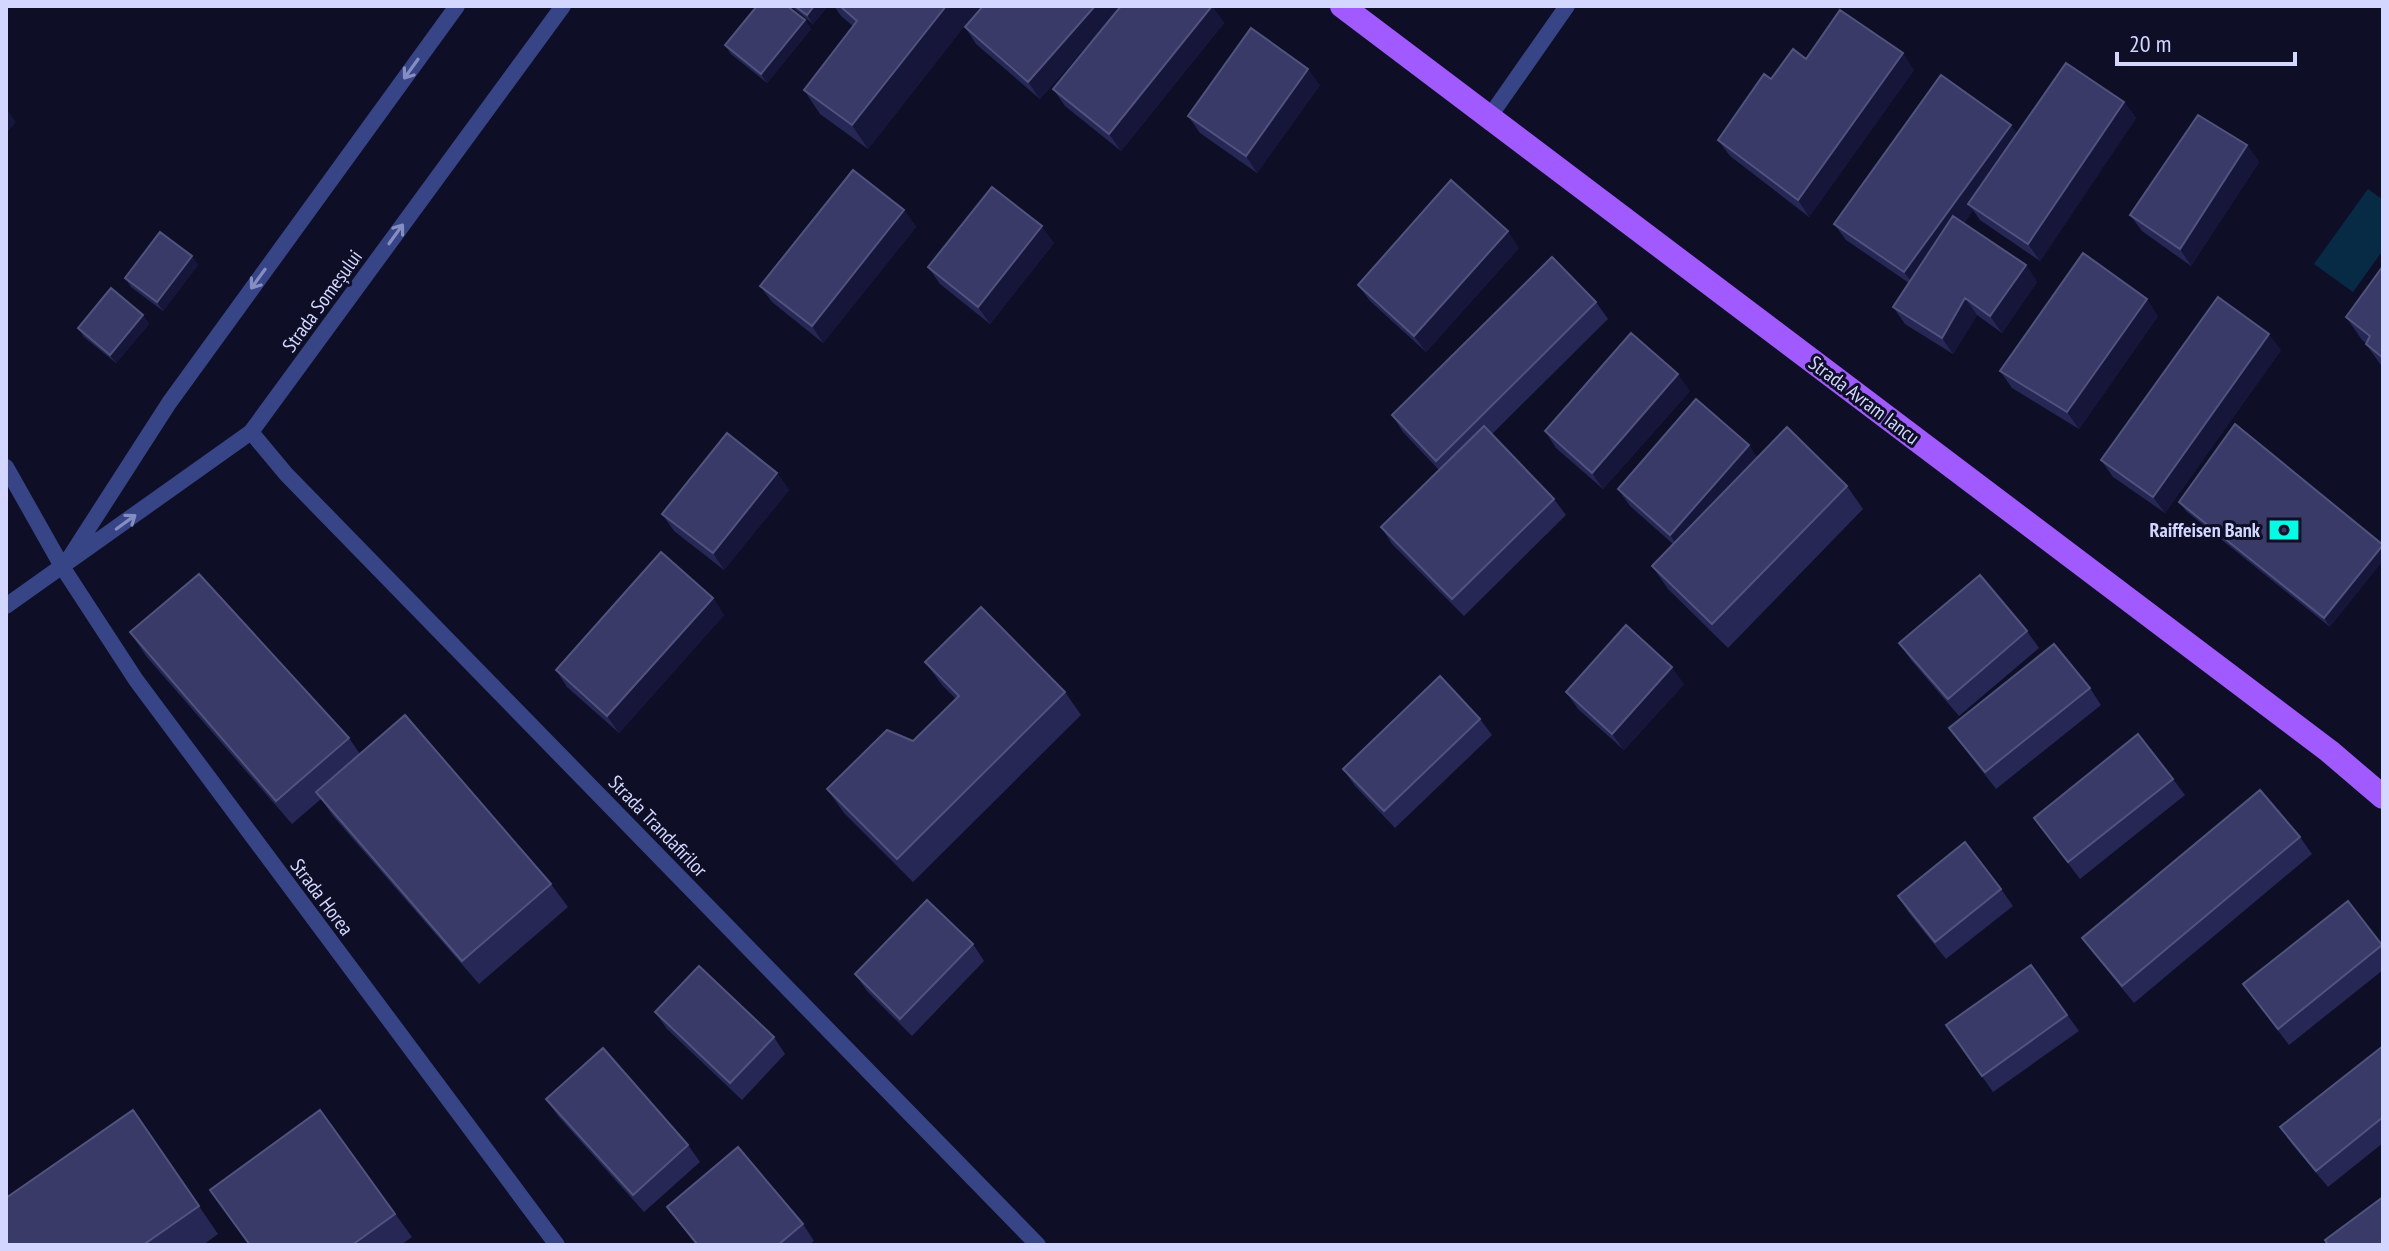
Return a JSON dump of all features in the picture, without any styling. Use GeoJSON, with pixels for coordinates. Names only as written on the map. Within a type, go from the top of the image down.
{"type":"FeatureCollection","features":[{"type":"Feature","properties":{"kind":"main road","name":"Strada Avram Iancu"},"geometry":{"type":"LineString","coordinates":[[1342,6],[2329,751],[2383,797]]}},
{"type":"Feature","properties":{"kind":"street","name":"Strada Someșului"},"geometry":{"type":"LineString","coordinates":[[63,568],[169,403],[457,6]]}},
{"type":"Feature","properties":{"kind":"street","name":"Strada Someșului"},"geometry":{"type":"LineString","coordinates":[[6,606],[251,432],[563,6]]}},
{"type":"Feature","properties":{"kind":"street"},"geometry":{"type":"LineString","coordinates":[[1490,116],[1567,6]]}},
{"type":"Feature","properties":{"kind":"street","name":"Strada Trandafirilor"},"geometry":{"type":"LineString","coordinates":[[251,432],[297,485],[1038,1245]]}},
{"type":"Feature","properties":{"kind":"street","name":"Strada Horea"},"geometry":{"type":"LineString","coordinates":[[6,467],[63,568],[136,680],[557,1245]]}},
{"type":"Feature","properties":{"kind":"water"},"geometry":{"type":"Polygon","coordinates":[[[2368,189],[2383,200],[2383,250],[2353,292],[2314,264],[2368,189]]]}},
{"type":"Feature","properties":{"kind":"building"},"geometry":{"type":"Polygon","coordinates":[[[757,6],[787,6],[805,20],[761,74],[725,45],[757,6]]]}},
{"type":"Feature","properties":{"kind":"building"},"geometry":{"type":"Polygon","coordinates":[[[795,6],[814,6],[807,15],[795,6]]]}},
{"type":"Feature","properties":{"kind":"building"},"geometry":{"type":"Polygon","coordinates":[[[840,6],[946,6],[852,125],[804,90],[857,21],[840,6]]]}},
{"type":"Feature","properties":{"kind":"building"},"geometry":{"type":"Polygon","coordinates":[[[983,6],[1095,6],[1028,82],[965,27],[983,6]]]}},
{"type":"Feature","properties":{"kind":"building"},"geometry":{"type":"Polygon","coordinates":[[[1121,6],[1212,6],[1109,134],[1053,89],[1121,6]]]}},
{"type":"Feature","properties":{"kind":"building"},"geometry":{"type":"Polygon","coordinates":[[[1840,10],[1903,53],[1798,200],[1718,140],[1764,74],[1771,79],[1793,49],[1806,59],[1840,10]]]}},
{"type":"Feature","properties":{"kind":"building"},"geometry":{"type":"Polygon","coordinates":[[[1251,28],[1308,69],[1246,156],[1188,116],[1251,28]]]}},
{"type":"Feature","properties":{"kind":"building"},"geometry":{"type":"Polygon","coordinates":[[[2066,63],[2124,102],[2028,244],[1968,204],[2066,63]]]}},
{"type":"Feature","properties":{"kind":"building"},"geometry":{"type":"Polygon","coordinates":[[[1941,75],[2011,125],[1904,272],[1834,224],[1941,75]]]}},
{"type":"Feature","properties":{"kind":"building"},"geometry":{"type":"Polygon","coordinates":[[[2198,115],[2247,145],[2180,249],[2130,215],[2198,115]]]}},
{"type":"Feature","properties":{"kind":"building"},"geometry":{"type":"Polygon","coordinates":[[[853,170],[904,210],[812,326],[760,286],[853,170]]]}},
{"type":"Feature","properties":{"kind":"building"},"geometry":{"type":"Polygon","coordinates":[[[1451,180],[1508,231],[1414,336],[1358,285],[1451,180]]]}},
{"type":"Feature","properties":{"kind":"building"},"geometry":{"type":"Polygon","coordinates":[[[992,187],[1042,226],[978,307],[928,267],[992,187]]]}},
{"type":"Feature","properties":{"kind":"building"},"geometry":{"type":"Polygon","coordinates":[[[1953,216],[2026,265],[1990,316],[1965,298],[1942,338],[1893,307],[1953,216]]]}},
{"type":"Feature","properties":{"kind":"building"},"geometry":{"type":"Polygon","coordinates":[[[160,232],[192,256],[157,302],[125,278],[160,232]]]}},
{"type":"Feature","properties":{"kind":"building"},"geometry":{"type":"Polygon","coordinates":[[[2083,253],[2147,299],[2067,412],[2000,371],[2083,253]]]}},
{"type":"Feature","properties":{"kind":"building"},"geometry":{"type":"Polygon","coordinates":[[[1552,257],[1596,302],[1436,461],[1392,415],[1552,257]]]}},
{"type":"Feature","properties":{"kind":"building"},"geometry":{"type":"Polygon","coordinates":[[[2383,266],[2383,358],[2366,344],[2370,336],[2346,317],[2383,266]]]}},
{"type":"Feature","properties":{"kind":"building"},"geometry":{"type":"Polygon","coordinates":[[[111,288],[143,315],[110,355],[78,328],[111,288]]]}},
{"type":"Feature","properties":{"kind":"building"},"geometry":{"type":"Polygon","coordinates":[[[2218,297],[2269,334],[2153,497],[2101,460],[2218,297]]]}},
{"type":"Feature","properties":{"kind":"building"},"geometry":{"type":"Polygon","coordinates":[[[1631,333],[1678,374],[1592,473],[1545,431],[1631,333]]]}},
{"type":"Feature","properties":{"kind":"building"},"geometry":{"type":"Polygon","coordinates":[[[1696,399],[1749,445],[1670,535],[1618,489],[1696,399]]]}},
{"type":"Feature","properties":{"kind":"building","name":"Raiffeisen Bank"},"geometry":{"type":"Polygon","coordinates":[[[2235,424],[2383,545],[2324,618],[2179,502],[2235,424]]]}},
{"type":"Feature","properties":{"kind":"building"},"geometry":{"type":"Polygon","coordinates":[[[1484,426],[1554,499],[1452,599],[1381,527],[1484,426]]]}},
{"type":"Feature","properties":{"kind":"building"},"geometry":{"type":"Polygon","coordinates":[[[1787,427],[1847,486],[1712,624],[1652,566],[1787,427]]]}},
{"type":"Feature","properties":{"kind":"building"},"geometry":{"type":"Polygon","coordinates":[[[727,433],[777,473],[713,553],[662,514],[727,433]]]}},
{"type":"Feature","properties":{"kind":"building"},"geometry":{"type":"Polygon","coordinates":[[[661,552],[713,598],[607,716],[556,670],[661,552]]]}},
{"type":"Feature","properties":{"kind":"building"},"geometry":{"type":"Polygon","coordinates":[[[199,574],[349,738],[276,801],[130,632],[199,574]]]}},
{"type":"Feature","properties":{"kind":"building"},"geometry":{"type":"Polygon","coordinates":[[[1980,575],[2027,631],[1948,699],[1899,643],[1980,575]]]}},
{"type":"Feature","properties":{"kind":"building"},"geometry":{"type":"Polygon","coordinates":[[[981,607],[1065,692],[897,859],[827,789],[887,730],[913,741],[959,696],[925,662],[981,607]]]}},
{"type":"Feature","properties":{"kind":"building"},"geometry":{"type":"Polygon","coordinates":[[[1626,625],[1672,667],[1612,734],[1566,692],[1626,625]]]}},
{"type":"Feature","properties":{"kind":"building"},"geometry":{"type":"Polygon","coordinates":[[[2054,644],[2090,688],[1985,772],[1949,728],[2054,644]]]}},
{"type":"Feature","properties":{"kind":"building"},"geometry":{"type":"Polygon","coordinates":[[[1440,676],[1480,719],[1384,811],[1343,769],[1440,676]]]}},
{"type":"Feature","properties":{"kind":"building"},"geometry":{"type":"Polygon","coordinates":[[[405,715],[551,884],[462,961],[316,792],[405,715]]]}},
{"type":"Feature","properties":{"kind":"building"},"geometry":{"type":"Polygon","coordinates":[[[2138,734],[2173,779],[2068,862],[2034,818],[2138,734]]]}},
{"type":"Feature","properties":{"kind":"building"},"geometry":{"type":"Polygon","coordinates":[[[2260,790],[2300,837],[2122,986],[2082,938],[2260,790]]]}},
{"type":"Feature","properties":{"kind":"building"},"geometry":{"type":"Polygon","coordinates":[[[1965,842],[2001,889],[1935,942],[1898,896],[1965,842]]]}},
{"type":"Feature","properties":{"kind":"building"},"geometry":{"type":"Polygon","coordinates":[[[927,900],[973,944],[900,1019],[855,974],[927,900]]]}},
{"type":"Feature","properties":{"kind":"building"},"geometry":{"type":"Polygon","coordinates":[[[2348,901],[2382,945],[2278,1029],[2243,984],[2348,901]]]}},
{"type":"Feature","properties":{"kind":"building"},"geometry":{"type":"Polygon","coordinates":[[[2031,965],[2067,1015],[1982,1076],[1946,1025],[2031,965]]]}},
{"type":"Feature","properties":{"kind":"building"},"geometry":{"type":"Polygon","coordinates":[[[699,966],[774,1037],[730,1083],[655,1012],[699,966]]]}},
{"type":"Feature","properties":{"kind":"building"},"geometry":{"type":"Polygon","coordinates":[[[2383,1046],[2383,1117],[2316,1171],[2280,1127],[2383,1046]]]}},
{"type":"Feature","properties":{"kind":"building"},"geometry":{"type":"Polygon","coordinates":[[[603,1048],[688,1145],[633,1195],[546,1099],[603,1048]]]}},
{"type":"Feature","properties":{"kind":"building"},"geometry":{"type":"Polygon","coordinates":[[[133,1110],[199,1206],[143,1245],[6,1245],[6,1198],[133,1110]]]}},
{"type":"Feature","properties":{"kind":"building"},"geometry":{"type":"Polygon","coordinates":[[[320,1110],[395,1214],[352,1245],[250,1245],[210,1190],[320,1110]]]}},
{"type":"Feature","properties":{"kind":"building"},"geometry":{"type":"Polygon","coordinates":[[[738,1147],[803,1224],[778,1245],[698,1245],[667,1207],[738,1147]]]}},
{"type":"Feature","properties":{"kind":"building"},"geometry":{"type":"Polygon","coordinates":[[[2383,1197],[2383,1245],[2328,1245],[2325,1240],[2383,1197]]]}},
{"type":"Feature","properties":{"kind":"place","name":"Raiffeisen Bank"},"geometry":{"type":"Point","coordinates":[2284,530]}}]}
